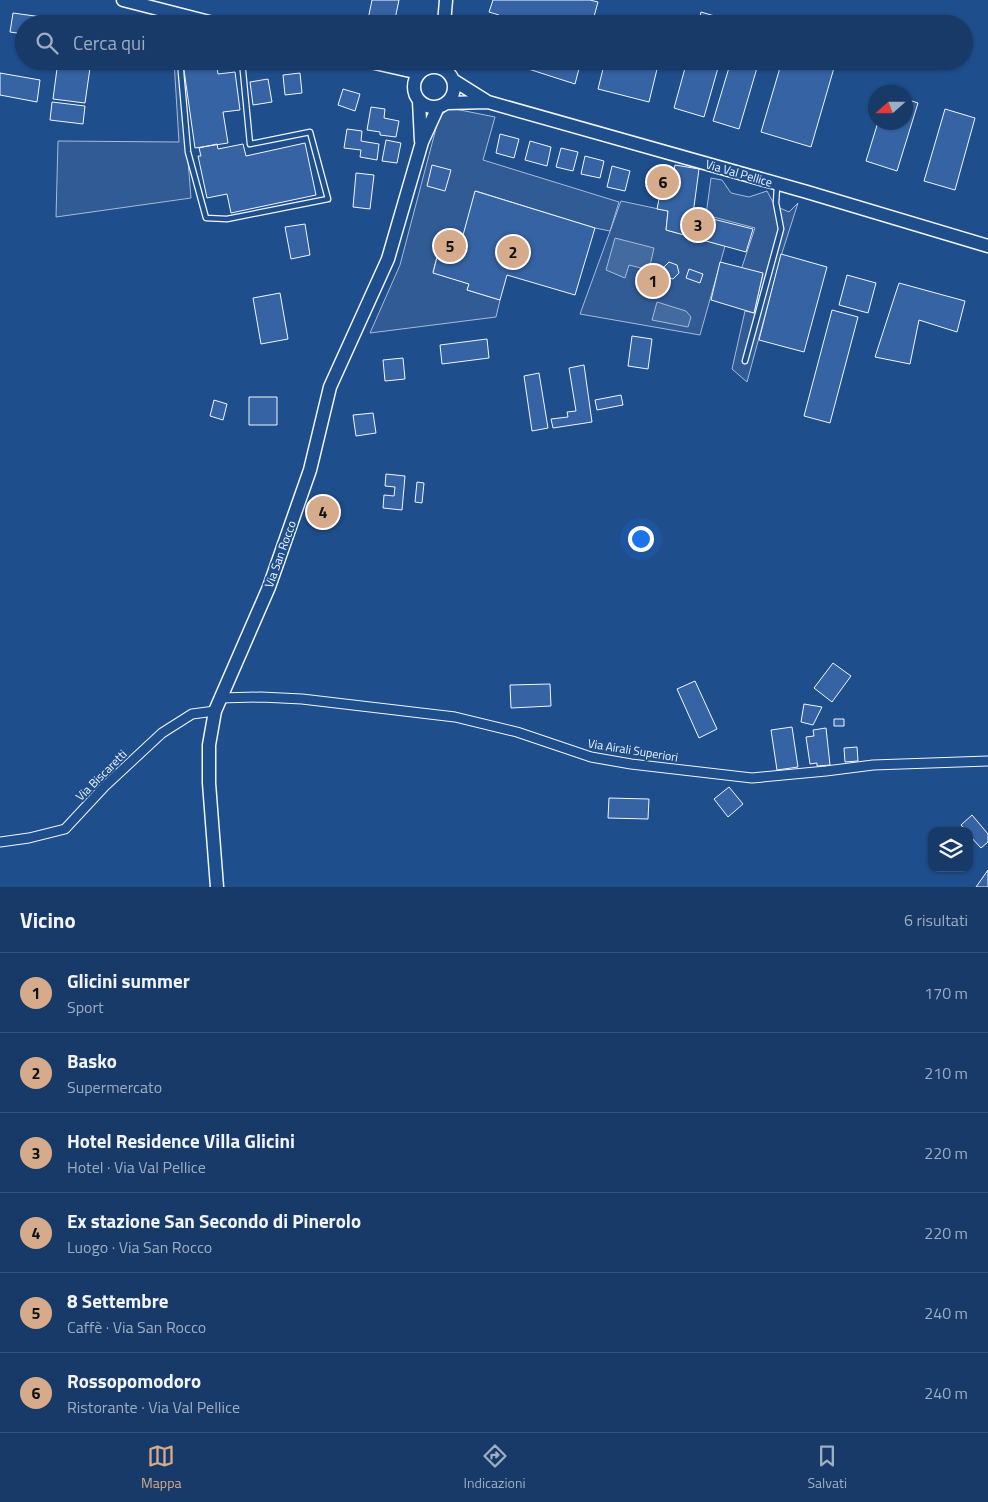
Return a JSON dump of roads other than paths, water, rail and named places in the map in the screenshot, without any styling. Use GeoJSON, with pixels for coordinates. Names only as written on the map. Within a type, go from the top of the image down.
{"type":"FeatureCollection","features":[{"type":"Feature","properties":{"kind":"street"},"geometry":{"type":"LineString","coordinates":[[123,0],[158,4],[175,15]]}},
{"type":"Feature","properties":{"kind":"street"},"geometry":{"type":"LineString","coordinates":[[445,15],[446,0]]}},
{"type":"Feature","properties":{"kind":"street"},"geometry":{"type":"LineString","coordinates":[[389,70],[428,107],[488,102]]}},
{"type":"Feature","properties":{"kind":"street"},"geometry":{"type":"LineString","coordinates":[[404,70],[419,73]]}},
{"type":"Feature","properties":{"kind":"street"},"geometry":{"type":"LineString","coordinates":[[416,95],[414,81],[419,73],[424,70]]}},
{"type":"Feature","properties":{"kind":"street"},"geometry":{"type":"LineString","coordinates":[[449,71],[488,102]]}},
{"type":"Feature","properties":{"kind":"street"},"geometry":{"type":"LineString","coordinates":[[442,105],[454,91],[449,71]]}},
{"type":"Feature","properties":{"kind":"street","name":"Via San Rocco"},"geometry":{"type":"LineString","coordinates":[[416,95],[422,142]]}},
{"type":"Feature","properties":{"kind":"street","name":"Via Val Pellice"},"geometry":{"type":"LineString","coordinates":[[488,102],[988,246]]}},
{"type":"Feature","properties":{"kind":"street","name":"Via San Rocco"},"geometry":{"type":"LineString","coordinates":[[217,887],[209,783],[209,745],[215,711],[269,587],[310,470],[330,387],[388,259],[422,142],[442,105]]}},
{"type":"Feature","properties":{"kind":"street","name":"Via Airali Superiori"},"geometry":{"type":"LineString","coordinates":[[220,698],[302,699],[455,716],[517,732],[591,757],[631,764],[752,778],[873,765],[988,761]]}},
{"type":"Feature","properties":{"kind":"street","name":"Via Biscaretti"},"geometry":{"type":"LineString","coordinates":[[0,842],[29,838],[64,829],[105,786],[162,733],[192,714],[215,711]]}},
{"type":"Feature","properties":{"kind":"lane"},"geometry":{"type":"LineString","coordinates":[[181,70],[188,152],[206,218],[227,219],[328,199],[310,132],[250,144],[243,70]]}},
{"type":"Feature","properties":{"kind":"lane"},"geometry":{"type":"LineString","coordinates":[[745,361],[781,228],[776,203],[778,184]]}},
{"type":"Feature","properties":{"kind":"place","name":"Rossopomodoro"},"geometry":{"type":"Point","coordinates":[663,182]}},
{"type":"Feature","properties":{"kind":"place","name":"Hotel Residence Villa Glicini"},"geometry":{"type":"Point","coordinates":[698,225]}},
{"type":"Feature","properties":{"kind":"place","name":"8 Settembre"},"geometry":{"type":"Point","coordinates":[450,246]}},
{"type":"Feature","properties":{"kind":"place","name":"Basko"},"geometry":{"type":"Point","coordinates":[513,252]}},
{"type":"Feature","properties":{"kind":"place","name":"Glicini summer"},"geometry":{"type":"Point","coordinates":[653,281]}},
{"type":"Feature","properties":{"kind":"place","name":"Ex stazione San Secondo di Pinerolo"},"geometry":{"type":"Point","coordinates":[323,512]}}]}
